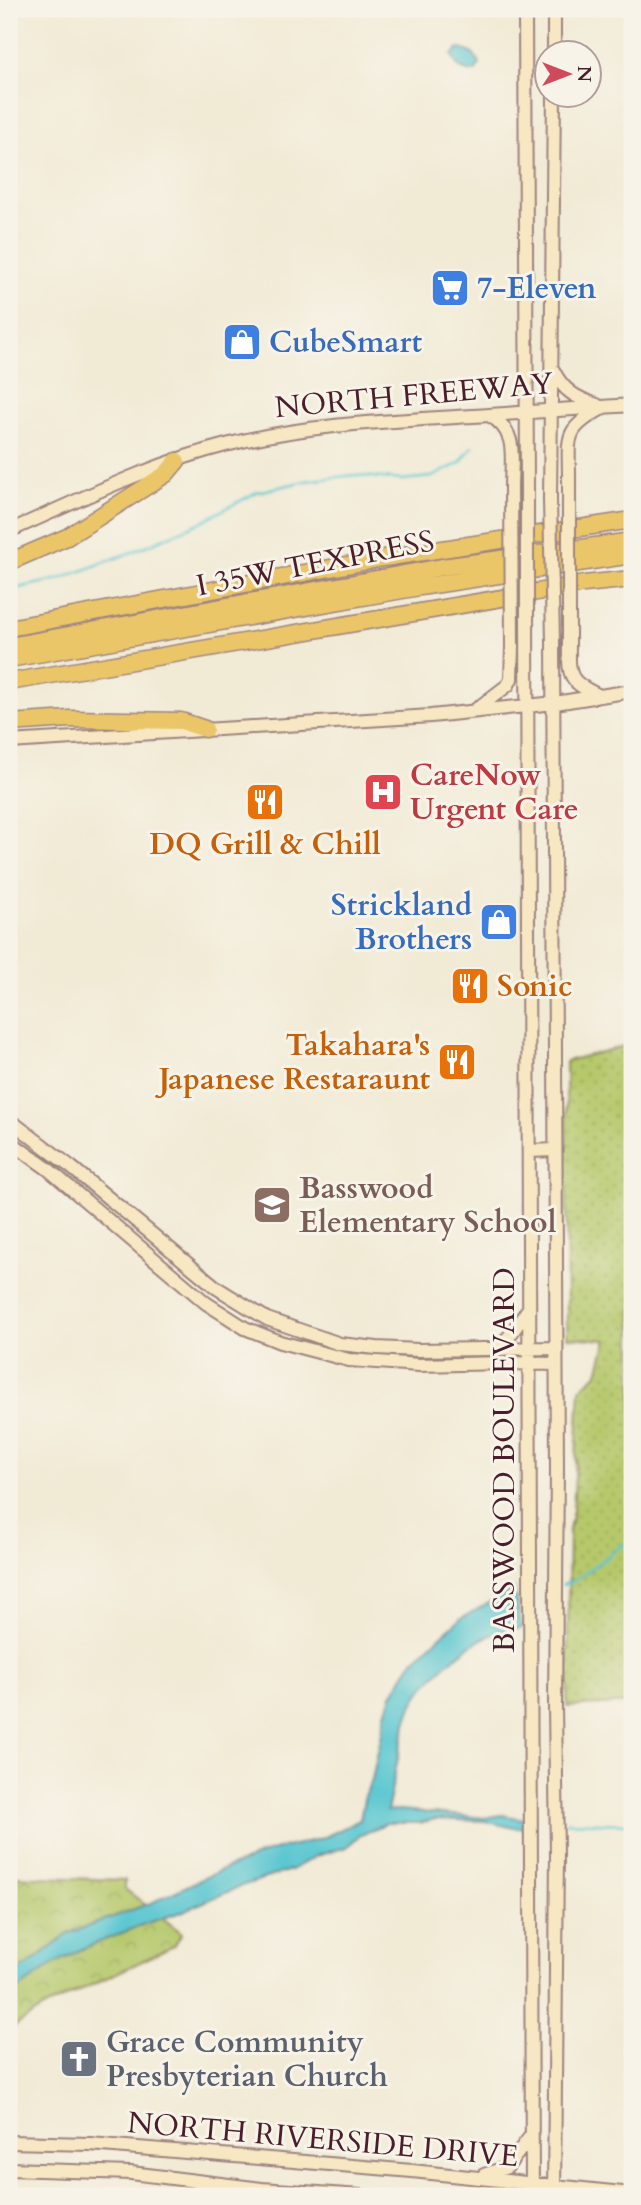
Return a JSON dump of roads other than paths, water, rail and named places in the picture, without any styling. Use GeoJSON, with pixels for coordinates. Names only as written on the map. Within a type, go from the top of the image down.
{"type":"FeatureCollection","features":[{"type":"Feature","properties":{"kind":"highway"},"geometry":{"type":"LineString","coordinates":[[9,562],[67,537],[166,474],[177,461]]}},
{"type":"Feature","properties":{"kind":"highway"},"geometry":{"type":"LineString","coordinates":[[9,628],[397,555],[632,520]]}},
{"type":"Feature","properties":{"kind":"highway","name":"I 35W TEXPRESS"},"geometry":{"type":"LineString","coordinates":[[9,646],[442,567],[632,541]]}},
{"type":"Feature","properties":{"kind":"highway","name":"I 35W TEXPRESS"},"geometry":{"type":"LineString","coordinates":[[9,659],[420,586],[632,555]]}},
{"type":"Feature","properties":{"kind":"highway"},"geometry":{"type":"LineString","coordinates":[[9,682],[559,588],[632,579]]}},
{"type":"Feature","properties":{"kind":"highway"},"geometry":{"type":"LineString","coordinates":[[9,723],[70,719],[181,721],[205,729]]}},
{"type":"Feature","properties":{"kind":"main road","name":"BASSWOOD BOULEVARD"},"geometry":{"type":"LineString","coordinates":[[525,9],[532,2190]]}},
{"type":"Feature","properties":{"kind":"main road"},"geometry":{"type":"LineString","coordinates":[[554,9],[554,38]]}},
{"type":"Feature","properties":{"kind":"main road","name":"BASSWOOD BOULEVARD"},"geometry":{"type":"LineString","coordinates":[[554,108],[550,500],[555,703],[557,1891],[554,2191]]}},
{"type":"Feature","properties":{"kind":"main road"},"geometry":{"type":"LineString","coordinates":[[551,365],[560,384],[568,391],[578,398],[604,407]]}},
{"type":"Feature","properties":{"kind":"main road","name":"NORTH FREEWAY"},"geometry":{"type":"LineString","coordinates":[[9,531],[108,487],[177,461],[279,432],[356,423],[632,405]]}},
{"type":"Feature","properties":{"kind":"main road"},"geometry":{"type":"LineString","coordinates":[[600,696],[575,683],[569,670],[569,444],[571,431],[604,407]]}},
{"type":"Feature","properties":{"kind":"main road"},"geometry":{"type":"LineString","coordinates":[[474,711],[508,685],[511,679],[512,440],[500,422],[489,415]]}},
{"type":"Feature","properties":{"kind":"main road"},"geometry":{"type":"LineString","coordinates":[[9,742],[401,718],[555,703],[632,691]]}},
{"type":"Feature","properties":{"kind":"main road"},"geometry":{"type":"LineString","coordinates":[[9,1123],[16,1125],[71,1167],[217,1288],[267,1319],[340,1344],[418,1350],[556,1348]]}},
{"type":"Feature","properties":{"kind":"main road"},"geometry":{"type":"LineString","coordinates":[[9,1141],[48,1169],[206,1303],[245,1328],[280,1342],[349,1360],[419,1365],[556,1364]]}},
{"type":"Feature","properties":{"kind":"main road"},"geometry":{"type":"LineString","coordinates":[[528,1151],[555,1150]]}},
{"type":"Feature","properties":{"kind":"main road"},"geometry":{"type":"LineString","coordinates":[[495,1348],[508,1338],[529,1307]]}},
{"type":"Feature","properties":{"kind":"main road"},"geometry":{"type":"LineString","coordinates":[[475,2176],[507,2167],[531,2137]]}},
{"type":"Feature","properties":{"kind":"main road","name":"NORTH RIVERSIDE DRIVE"},"geometry":{"type":"LineString","coordinates":[[9,2142],[90,2144],[475,2176],[532,2190],[632,2194]]}},
{"type":"Feature","properties":{"kind":"main road","name":"NORTH RIVERSIDE DRIVE"},"geometry":{"type":"LineString","coordinates":[[9,2169],[131,2173],[361,2196]]}},
{"type":"Feature","properties":{"kind":"water"},"geometry":{"type":"Polygon","coordinates":[[[458,49],[476,58],[480,64],[475,72],[463,69],[455,63],[452,55],[458,49]]]}},
{"type":"Feature","properties":{"kind":"water"},"geometry":{"type":"Polygon","coordinates":[[[514,1589],[522,1628],[494,1633],[466,1649],[430,1680],[413,1705],[402,1740],[387,1811],[485,1818],[502,1815],[524,1819],[525,1827],[514,1828],[485,1821],[435,1819],[419,1823],[386,1823],[359,1836],[346,1847],[316,1856],[293,1869],[241,1886],[82,1949],[54,1964],[9,1996],[9,1979],[70,1933],[153,1902],[270,1851],[323,1838],[360,1820],[392,1695],[413,1661],[460,1619],[514,1589]]]}},
{"type":"Feature","properties":{"kind":"waterway"},"geometry":{"type":"LineString","coordinates":[[9,590],[60,579],[132,552],[197,524],[257,492],[306,481],[354,475],[402,480],[432,477],[460,463],[472,447]]}},
{"type":"Feature","properties":{"kind":"waterway"},"geometry":{"type":"LineString","coordinates":[[563,1585],[574,1581],[632,1538]]}},
{"type":"Feature","properties":{"kind":"waterway"},"geometry":{"type":"LineString","coordinates":[[566,1822],[632,1824]]}},
{"type":"Feature","properties":{"kind":"place","name":"7-Eleven"},"geometry":{"type":"Point","coordinates":[450,288]}},
{"type":"Feature","properties":{"kind":"place","name":"CubeSmart"},"geometry":{"type":"Point","coordinates":[242,342]}},
{"type":"Feature","properties":{"kind":"place","name":"CareNow Urgent Care"},"geometry":{"type":"Point","coordinates":[383,792]}},
{"type":"Feature","properties":{"kind":"place","name":"DQ Grill & Chill"},"geometry":{"type":"Point","coordinates":[265,802]}},
{"type":"Feature","properties":{"kind":"place","name":"Strickland Brothers"},"geometry":{"type":"Point","coordinates":[499,922]}},
{"type":"Feature","properties":{"kind":"place","name":"Sonic"},"geometry":{"type":"Point","coordinates":[470,986]}},
{"type":"Feature","properties":{"kind":"place","name":"Takahara's Japanese Restaraunt"},"geometry":{"type":"Point","coordinates":[457,1062]}},
{"type":"Feature","properties":{"kind":"place","name":"Basswood Elementary School"},"geometry":{"type":"Point","coordinates":[272,1205]}},
{"type":"Feature","properties":{"kind":"place","name":"Grace Community Presbyterian Church"},"geometry":{"type":"Point","coordinates":[79,2059]}}]}
